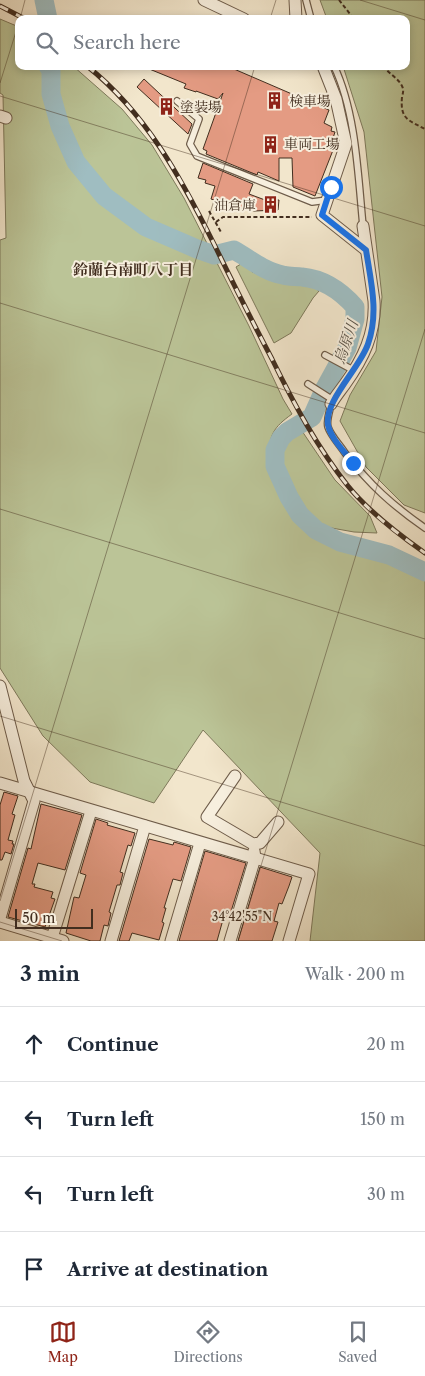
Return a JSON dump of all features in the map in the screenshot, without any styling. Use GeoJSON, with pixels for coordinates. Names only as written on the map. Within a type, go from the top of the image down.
{"type":"FeatureCollection","features":[{"type":"Feature","properties":{"kind":"street"},"geometry":{"type":"LineString","coordinates":[[204,0],[236,15]]}},
{"type":"Feature","properties":{"kind":"street"},"geometry":{"type":"LineString","coordinates":[[296,0],[296,15]]}},
{"type":"Feature","properties":{"kind":"street"},"geometry":{"type":"LineString","coordinates":[[325,70],[336,99],[346,144],[322,215],[366,250]]}},
{"type":"Feature","properties":{"kind":"street"},"geometry":{"type":"LineString","coordinates":[[331,400],[367,346],[374,313],[363,226]]}},
{"type":"Feature","properties":{"kind":"street"},"geometry":{"type":"LineString","coordinates":[[0,686],[24,782],[34,800],[0,920],[55,940],[91,810]]}},
{"type":"Feature","properties":{"kind":"street"},"geometry":{"type":"LineString","coordinates":[[235,776],[207,817],[253,844],[260,843],[278,822]]}},
{"type":"Feature","properties":{"kind":"street"},"geometry":{"type":"LineString","coordinates":[[0,783],[309,874],[289,941]]}},
{"type":"Feature","properties":{"kind":"street"},"geometry":{"type":"LineString","coordinates":[[111,941],[144,826]]}},
{"type":"Feature","properties":{"kind":"street"},"geometry":{"type":"LineString","coordinates":[[171,941],[200,842]]}},
{"type":"Feature","properties":{"kind":"street"},"geometry":{"type":"LineString","coordinates":[[230,941],[255,858],[253,844]]}},
{"type":"Feature","properties":{"kind":"lane"},"geometry":{"type":"LineString","coordinates":[[306,0],[310,15]]}},
{"type":"Feature","properties":{"kind":"lane"},"geometry":{"type":"LineString","coordinates":[[336,70],[343,89],[353,136],[363,226]]}},
{"type":"Feature","properties":{"kind":"lane"},"geometry":{"type":"LineString","coordinates":[[177,101],[199,119],[190,144],[197,156],[312,202],[327,200]]}},
{"type":"Feature","properties":{"kind":"lane"},"geometry":{"type":"LineString","coordinates":[[325,355],[352,369]]}},
{"type":"Feature","properties":{"kind":"lane"},"geometry":{"type":"LineString","coordinates":[[311,386],[331,400],[328,426],[353,463],[372,486],[397,509],[425,528]]}},
{"type":"Feature","properties":{"kind":"path"},"geometry":{"type":"LineString","coordinates":[[339,0],[351,15]]}},
{"type":"Feature","properties":{"kind":"path"},"geometry":{"type":"LineString","coordinates":[[387,70],[400,82],[403,89],[402,105],[406,119],[425,129]]}},
{"type":"Feature","properties":{"kind":"path"},"geometry":{"type":"LineString","coordinates":[[209,211],[221,232]]}},
{"type":"Feature","properties":{"kind":"path"},"geometry":{"type":"LineString","coordinates":[[216,222],[223,217],[317,217],[322,215]]}},
{"type":"Feature","properties":{"kind":"green space"},"geometry":{"type":"Polygon","coordinates":[[[320,0],[425,0],[425,513],[404,505],[366,467],[340,421],[350,395],[376,351],[382,297],[364,132],[344,70],[410,70],[410,15],[326,15],[320,0]]]}},
{"type":"Feature","properties":{"kind":"green space"},"geometry":{"type":"Polygon","coordinates":[[[0,19],[15,25],[15,70],[78,70],[122,109],[152,145],[184,198],[292,414],[273,433],[270,444],[271,459],[279,455],[290,437],[302,431],[335,480],[370,516],[377,533],[354,532],[326,527],[319,539],[398,555],[425,567],[425,941],[310,941],[320,853],[203,730],[154,803],[90,782],[43,736],[0,668],[0,240],[6,238],[3,95],[0,93],[0,19]]]}},
{"type":"Feature","properties":{"kind":"green space"},"geometry":{"type":"Polygon","coordinates":[[[244,262],[252,272],[276,280],[306,281],[319,291],[291,333],[274,343],[236,267],[244,262]]]}},
{"type":"Feature","properties":{"kind":"building","name":"車両工場"},"geometry":{"type":"Polygon","coordinates":[[[152,70],[236,70],[329,110],[324,123],[332,127],[331,131],[335,132],[333,138],[337,140],[315,196],[293,187],[292,158],[279,158],[279,181],[258,172],[257,175],[206,154],[207,151],[203,149],[223,93],[218,99],[184,88],[186,84],[152,70]]]}},
{"type":"Feature","properties":{"kind":"building","name":"塗装場"},"geometry":{"type":"Polygon","coordinates":[[[144,79],[192,124],[188,134],[137,87],[144,79]]]}},
{"type":"Feature","properties":{"kind":"building"},"geometry":{"type":"Polygon","coordinates":[[[203,163],[253,184],[249,194],[265,200],[279,200],[278,210],[254,211],[244,208],[243,210],[211,199],[215,186],[205,183],[206,180],[198,178],[203,163]]]}},
{"type":"Feature","properties":{"kind":"building"},"geometry":{"type":"Polygon","coordinates":[[[4,792],[18,796],[12,814],[15,815],[8,840],[13,841],[12,844],[14,844],[11,854],[5,852],[2,860],[0,860],[0,805],[4,792]]]}},
{"type":"Feature","properties":{"kind":"building"},"geometry":{"type":"Polygon","coordinates":[[[41,804],[82,815],[65,870],[38,863],[32,884],[35,884],[34,887],[53,892],[51,898],[55,899],[45,927],[8,917],[28,848],[31,849],[41,804]]]}},
{"type":"Feature","properties":{"kind":"building"},"geometry":{"type":"Polygon","coordinates":[[[96,819],[108,823],[107,825],[135,833],[131,846],[128,845],[120,872],[123,873],[120,885],[117,885],[109,912],[111,913],[108,926],[104,925],[100,941],[91,941],[66,933],[74,897],[79,898],[86,875],[80,873],[96,819]]]}},
{"type":"Feature","properties":{"kind":"building"},"geometry":{"type":"Polygon","coordinates":[[[149,839],[173,845],[174,842],[191,847],[181,881],[173,879],[164,908],[166,908],[162,922],[164,923],[159,940],[132,933],[129,941],[119,941],[149,839]]]}},
{"type":"Feature","properties":{"kind":"building"},"geometry":{"type":"Polygon","coordinates":[[[205,851],[246,863],[229,918],[224,916],[217,941],[179,941],[205,851]]]}},
{"type":"Feature","properties":{"kind":"building"},"geometry":{"type":"Polygon","coordinates":[[[260,867],[292,877],[282,904],[279,903],[274,921],[278,922],[272,941],[238,941],[260,867]]]}},
{"type":"Feature","properties":{"kind":"waterway","name":"烏原川"},"geometry":{"type":"LineString","coordinates":[[44,0],[47,15]]}},
{"type":"Feature","properties":{"kind":"waterway","name":"烏原川"},"geometry":{"type":"LineString","coordinates":[[51,70],[51,94],[60,126],[76,162],[104,196],[146,227],[214,255],[234,250],[276,273],[318,280],[338,291],[355,307],[355,319],[347,348],[325,388],[312,417],[287,432],[281,438],[275,450],[275,466],[289,497],[300,515],[316,530],[340,542],[389,555],[425,572]]}},
{"type":"Feature","properties":{"kind":"railway"},"geometry":{"type":"LineString","coordinates":[[0,6],[17,15]]}},
{"type":"Feature","properties":{"kind":"railway"},"geometry":{"type":"LineString","coordinates":[[92,70],[127,104],[175,171],[289,392],[326,456],[348,486],[374,514],[425,553]]}},
{"type":"Feature","properties":{"kind":"place","name":"検車場"},"geometry":{"type":"Point","coordinates":[275,101]}},
{"type":"Feature","properties":{"kind":"place","name":"塗装場"},"geometry":{"type":"Point","coordinates":[166,107]}},
{"type":"Feature","properties":{"kind":"place","name":"車両工場"},"geometry":{"type":"Point","coordinates":[270,144]}},
{"type":"Feature","properties":{"kind":"place","name":"油倉庫"},"geometry":{"type":"Point","coordinates":[270,205]}},
{"type":"Feature","properties":{"kind":"district","name":"鈴蘭台南町八丁目"},"geometry":{"type":"Point","coordinates":[133,270]}},
{"type":"Feature","properties":{"kind":"route"},"geometry":{"type":"LineString","coordinates":[[331,187],[322,215],[366,250],[374,301],[372,331],[367,346],[362,357],[333,400],[328,418],[328,426],[335,439],[353,463]]}}]}
